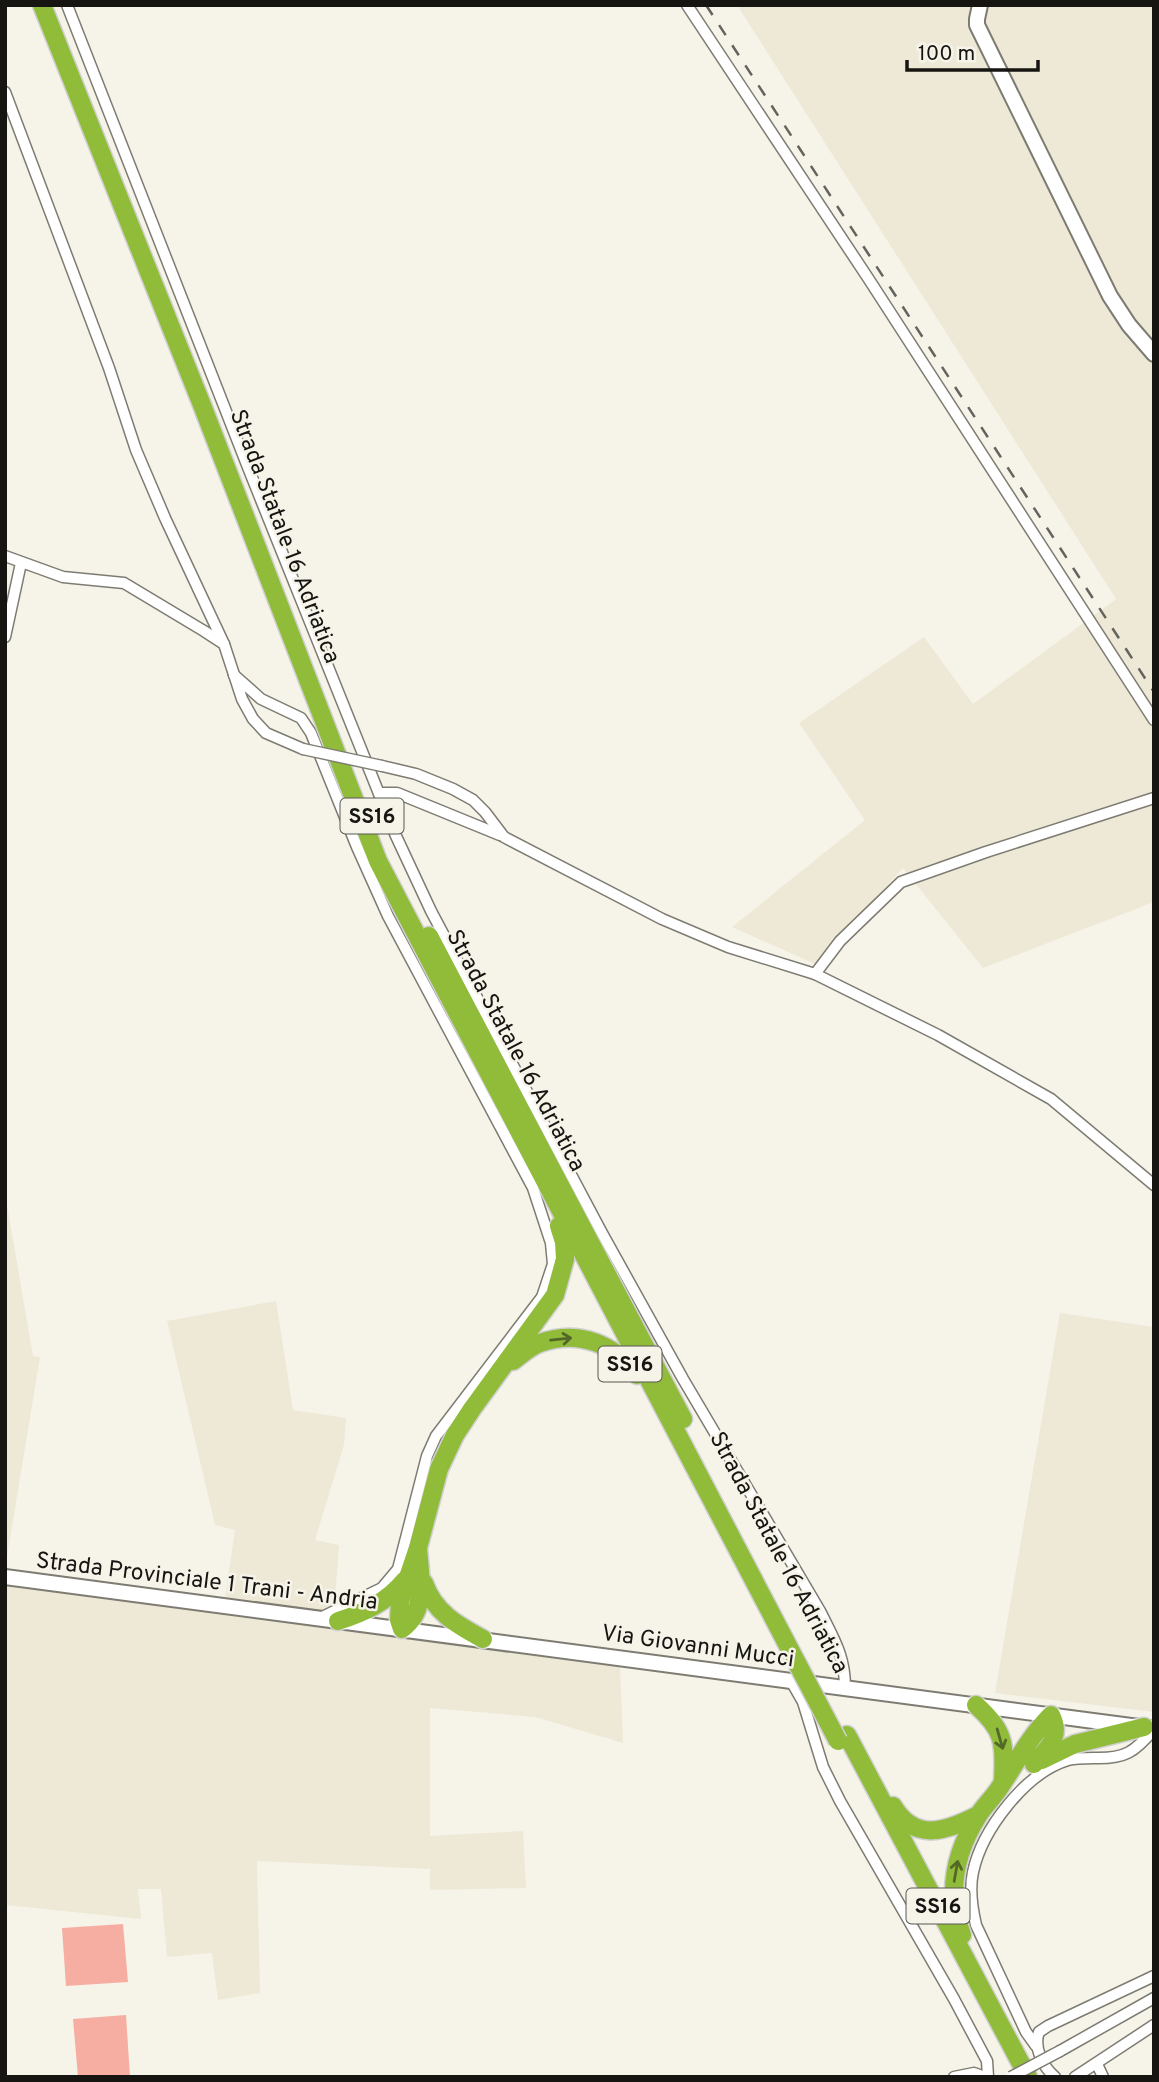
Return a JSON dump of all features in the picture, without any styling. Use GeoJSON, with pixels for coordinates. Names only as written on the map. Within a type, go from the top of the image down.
{"type":"FeatureCollection","features":[{"type":"Feature","properties":{"kind":"highway","name":"Strada Statale 16 Adriatica"},"geometry":{"type":"LineString","coordinates":[[42,5],[202,405],[378,861],[800,1670],[843,1738],[1028,2077]]}},
{"type":"Feature","properties":{"kind":"highway","name":"Strada Statale 16 Adriatica"},"geometry":{"type":"LineString","coordinates":[[51,5],[386,850],[800,1670]]}},
{"type":"Feature","properties":{"kind":"highway","name":"SS16"},"geometry":{"type":"LineString","coordinates":[[402,1629],[418,1612],[420,1601],[413,1575],[439,1469],[455,1435],[555,1295],[565,1259],[564,1242],[536,1166]]}},
{"type":"Feature","properties":{"kind":"highway","name":"SS16"},"geometry":{"type":"LineString","coordinates":[[501,1369],[538,1343],[555,1339],[595,1341],[613,1350],[629,1364],[640,1380],[678,1449],[706,1487]]}},
{"type":"Feature","properties":{"kind":"highway","name":"SS16"},"geometry":{"type":"LineString","coordinates":[[413,1575],[432,1603],[451,1621],[483,1639]]}},
{"type":"Feature","properties":{"kind":"highway"},"geometry":{"type":"LineString","coordinates":[[329,1620],[361,1614],[383,1602],[413,1575]]}},
{"type":"Feature","properties":{"kind":"highway"},"geometry":{"type":"LineString","coordinates":[[976,1705],[993,1720],[1001,1736],[1004,1756],[1000,1787]]}},
{"type":"Feature","properties":{"kind":"highway","name":"SS16"},"geometry":{"type":"LineString","coordinates":[[967,1961],[967,1949],[956,1918],[953,1896],[958,1857],[978,1815],[1000,1787],[1032,1734],[1051,1715],[1055,1724],[1053,1742],[1034,1764]]}},
{"type":"Feature","properties":{"kind":"highway","name":"SS16"},"geometry":{"type":"LineString","coordinates":[[1000,1787],[1034,1764],[1075,1744],[1151,1728]]}},
{"type":"Feature","properties":{"kind":"highway","name":"Strada Statale 16 Adriatica"},"geometry":{"type":"LineString","coordinates":[[843,1738],[1013,2077]]}},
{"type":"Feature","properties":{"kind":"highway","name":"SS16"},"geometry":{"type":"LineString","coordinates":[[843,1738],[898,1814],[911,1825],[930,1831],[946,1829],[978,1815]]}},
{"type":"Feature","properties":{"kind":"main road"},"geometry":{"type":"LineString","coordinates":[[981,5],[976,19],[977,25],[1110,296],[1129,325],[1154,354]]}},
{"type":"Feature","properties":{"kind":"main road","name":"Strada Provinciale 1 Trani - Andria"},"geometry":{"type":"LineString","coordinates":[[5,1577],[402,1629]]}},
{"type":"Feature","properties":{"kind":"main road","name":"Via Giovanni Mucci"},"geometry":{"type":"LineString","coordinates":[[402,1629],[800,1670],[845,1688],[1151,1728]]}},
{"type":"Feature","properties":{"kind":"street"},"geometry":{"type":"LineString","coordinates":[[67,5],[396,836],[431,911],[601,1233],[683,1379],[820,1611],[840,1650],[845,1667],[845,1688]]}},
{"type":"Feature","properties":{"kind":"street"},"geometry":{"type":"LineString","coordinates":[[687,5],[868,278],[1154,720]]}},
{"type":"Feature","properties":{"kind":"street"},"geometry":{"type":"LineString","coordinates":[[5,92],[109,368],[136,450],[164,518],[224,644],[253,719],[266,733],[303,750],[416,774],[463,794],[485,812],[504,837]]}},
{"type":"Feature","properties":{"kind":"street"},"geometry":{"type":"LineString","coordinates":[[5,556],[63,577],[124,583],[224,644]]}},
{"type":"Feature","properties":{"kind":"street"},"geometry":{"type":"LineString","coordinates":[[5,637],[21,563]]}},
{"type":"Feature","properties":{"kind":"street"},"geometry":{"type":"LineString","coordinates":[[234,675],[261,699],[301,718],[311,733],[388,916],[533,1188],[551,1243],[553,1265],[542,1297],[436,1436],[426,1456],[398,1569],[382,1588],[329,1620]]}},
{"type":"Feature","properties":{"kind":"street"},"geometry":{"type":"LineString","coordinates":[[379,793],[397,793],[504,837],[662,919],[728,947],[815,974],[938,1035],[1051,1099],[1154,1185]]}},
{"type":"Feature","properties":{"kind":"street"},"geometry":{"type":"LineString","coordinates":[[815,974],[840,942],[901,882],[1154,798]]}},
{"type":"Feature","properties":{"kind":"street"},"geometry":{"type":"LineString","coordinates":[[800,1670],[803,1702],[823,1766],[840,1801],[987,2061],[987,2077],[975,2073],[954,2077]]}},
{"type":"Feature","properties":{"kind":"street"},"geometry":{"type":"LineString","coordinates":[[1055,2077],[1047,2070],[1026,2032],[976,1925],[972,1909],[972,1881],[988,1832],[1027,1785],[1066,1761],[1121,1757],[1132,1751],[1151,1728]]}},
{"type":"Feature","properties":{"kind":"street"},"geometry":{"type":"LineString","coordinates":[[1036,2046],[1039,2032],[1048,2026],[1154,1976]]}},
{"type":"Feature","properties":{"kind":"street"},"geometry":{"type":"LineString","coordinates":[[1013,2077],[1154,1998]]}},
{"type":"Feature","properties":{"kind":"street"},"geometry":{"type":"LineString","coordinates":[[1075,2077],[1154,2025]]}},
{"type":"Feature","properties":{"kind":"street"},"geometry":{"type":"LineString","coordinates":[[1097,2064],[1103,2077]]}},
{"type":"Feature","properties":{"kind":"shaded area"},"geometry":{"type":"Polygon","coordinates":[[[737,5],[1154,5],[1154,902],[983,968],[903,868],[815,964],[732,927],[865,820],[799,723],[924,637],[973,704],[1116,599],[737,5]]]}},
{"type":"Feature","properties":{"kind":"shaded area"},"geometry":{"type":"Polygon","coordinates":[[[5,1193],[33,1356],[40,1357],[5,1569],[5,1193]]]}},
{"type":"Feature","properties":{"kind":"shaded area"},"geometry":{"type":"Polygon","coordinates":[[[276,1301],[293,1410],[346,1418],[344,1445],[315,1540],[339,1545],[333,1625],[620,1664],[623,1743],[535,1717],[430,1708],[430,1836],[523,1831],[526,1888],[430,1890],[430,1869],[257,1861],[260,1993],[218,2000],[212,1953],[167,1957],[161,1889],[138,1889],[141,1919],[5,1905],[5,1586],[223,1612],[235,1530],[215,1525],[167,1321],[276,1301]]]}},
{"type":"Feature","properties":{"kind":"shaded area"},"geometry":{"type":"Polygon","coordinates":[[[1060,1313],[1154,1327],[1154,1712],[995,1693],[1060,1313]]]}},
{"type":"Feature","properties":{"kind":"shaded area"},"geometry":{"type":"Polygon","coordinates":[[[123,1924],[128,1982],[66,1986],[62,1928],[123,1924]]]}},
{"type":"Feature","properties":{"kind":"shaded area"},"geometry":{"type":"Polygon","coordinates":[[[126,2015],[130,2077],[78,2077],[73,2019],[126,2015]]]}},
{"type":"Feature","properties":{"kind":"railway"},"geometry":{"type":"LineString","coordinates":[[706,5],[1154,692]]}}]}
